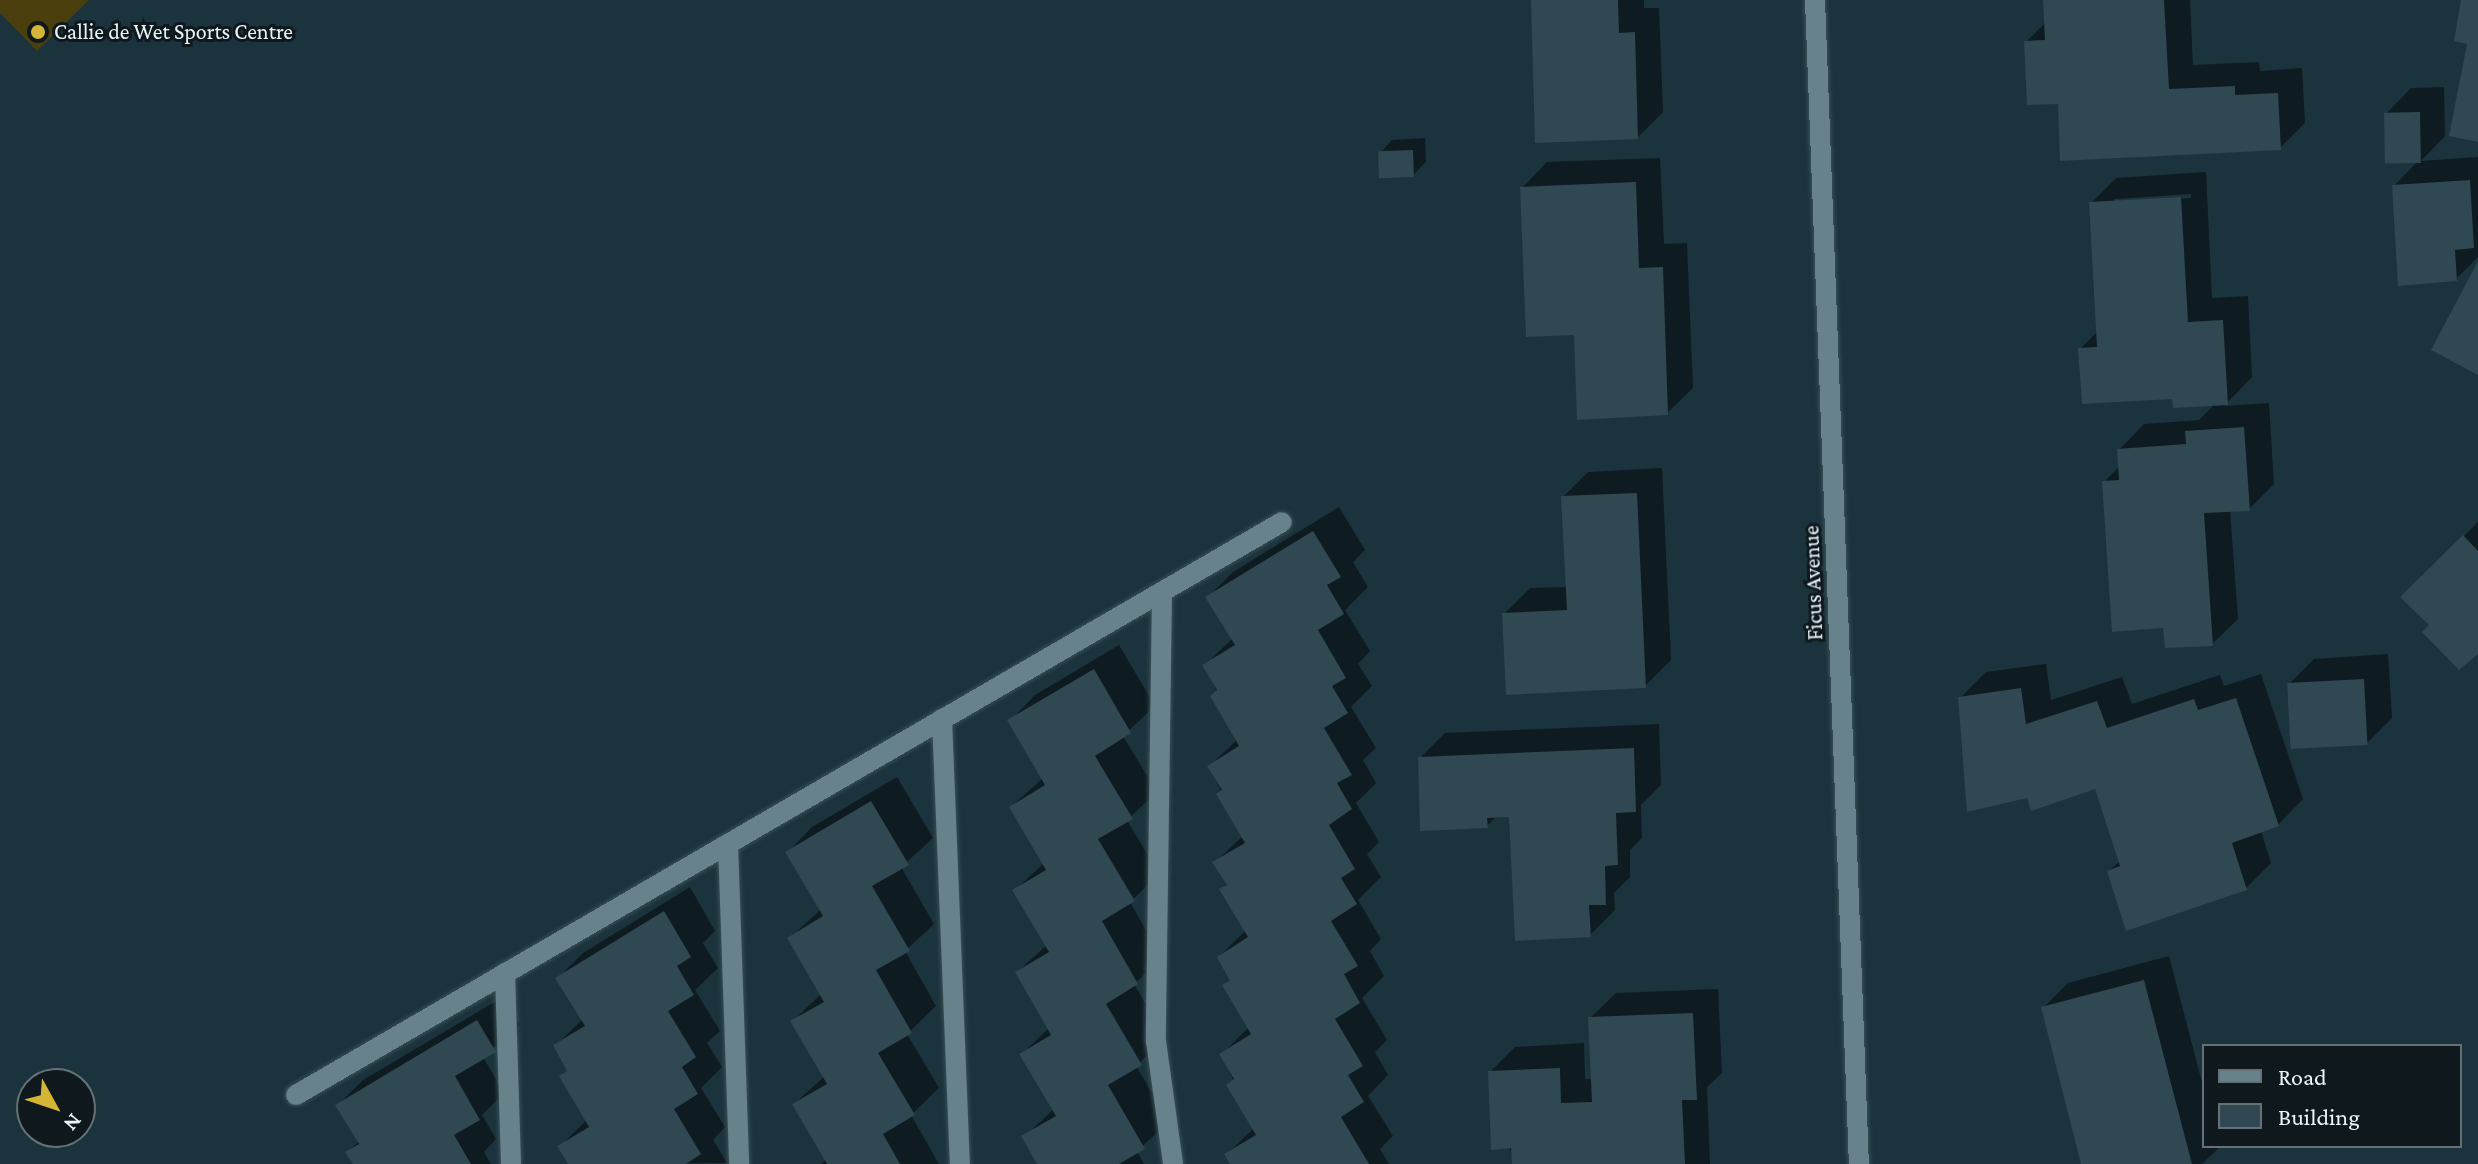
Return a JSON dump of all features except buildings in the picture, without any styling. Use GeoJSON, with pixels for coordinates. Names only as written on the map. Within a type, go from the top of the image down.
{"type":"FeatureCollection","features":[{"type":"Feature","properties":{"kind":"street","name":"Ficus Avenue"},"geometry":{"type":"LineString","coordinates":[[1815,0],[1859,1164]]}},
{"type":"Feature","properties":{"kind":"street"},"geometry":{"type":"LineString","coordinates":[[296,1095],[1282,522]]}},
{"type":"Feature","properties":{"kind":"street"},"geometry":{"type":"LineString","coordinates":[[1162,593],[1156,1041],[1173,1164]]}},
{"type":"Feature","properties":{"kind":"street"},"geometry":{"type":"LineString","coordinates":[[942,719],[960,1164]]}},
{"type":"Feature","properties":{"kind":"street"},"geometry":{"type":"LineString","coordinates":[[728,844],[739,1164]]}},
{"type":"Feature","properties":{"kind":"street"},"geometry":{"type":"LineString","coordinates":[[505,973],[511,1164]]}},
{"type":"Feature","properties":{"kind":"shaded area","name":"Callie de Wet Sports Centre"},"geometry":{"type":"Polygon","coordinates":[[[0,0],[89,0],[37,51],[0,13],[0,0]]]}},
{"type":"Feature","properties":{"kind":"place","name":"Callie de Wet Sports Centre"},"geometry":{"type":"Point","coordinates":[38,32]}}]}
